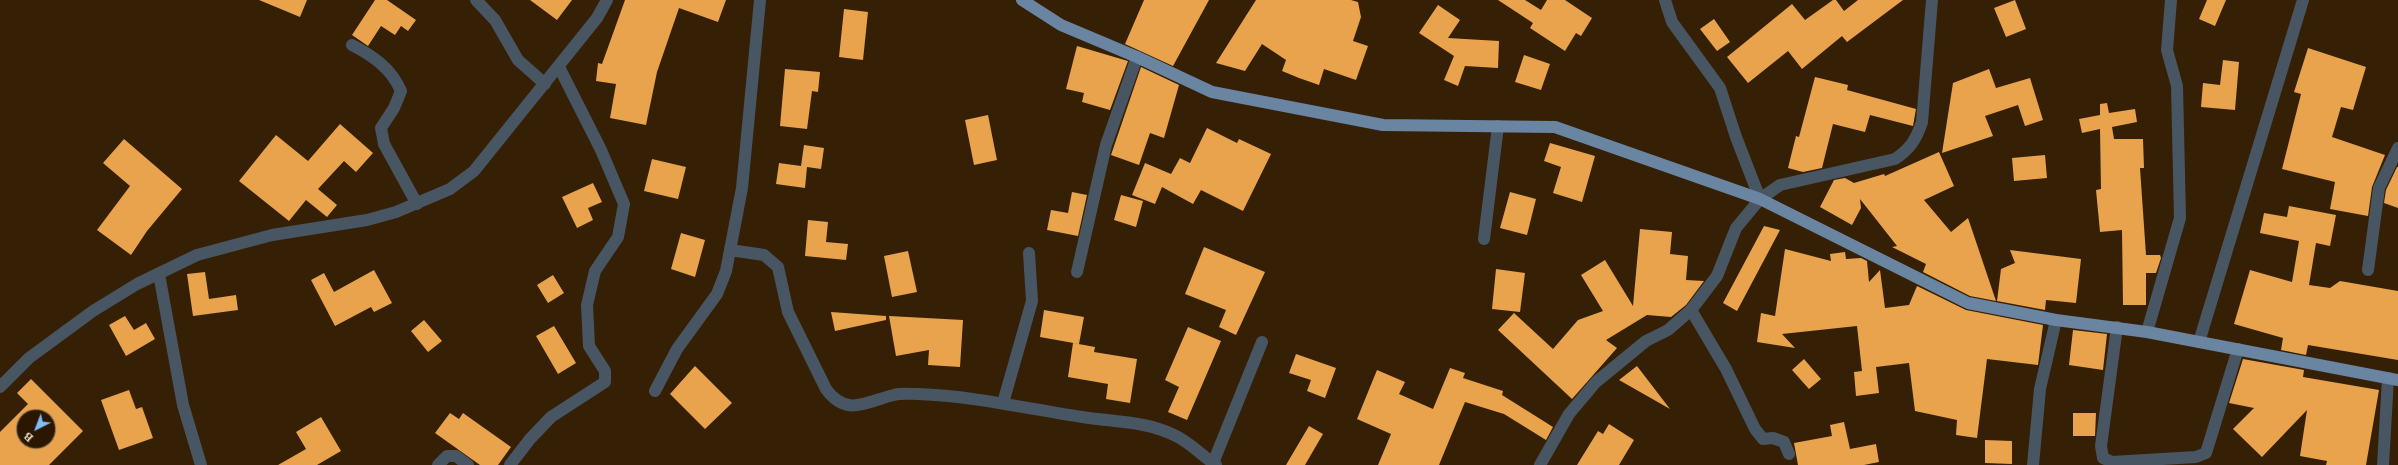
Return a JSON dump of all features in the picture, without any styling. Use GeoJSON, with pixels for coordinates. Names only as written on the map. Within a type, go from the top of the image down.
{"type":"FeatureCollection","features":[{"type":"Feature","properties":{"kind":"main road"},"geometry":{"type":"LineString","coordinates":[[1022,0],[1061,25],[1137,57],[1212,92],[1383,124],[1555,127],[1760,199],[1968,303],[2056,320],[2147,332],[2393,379]]}},
{"type":"Feature","properties":{"kind":"street"},"geometry":{"type":"LineString","coordinates":[[476,0],[495,20],[518,60],[545,84]]}},
{"type":"Feature","properties":{"kind":"street"},"geometry":{"type":"LineString","coordinates":[[0,387],[29,358],[59,334],[137,284],[197,255],[272,236],[367,220],[417,204],[450,189],[474,171],[597,18],[607,0]]}},
{"type":"Feature","properties":{"kind":"street"},"geometry":{"type":"LineString","coordinates":[[655,391],[677,348],[717,294],[726,271],[742,188],[760,0]]}},
{"type":"Feature","properties":{"kind":"street"},"geometry":{"type":"LineString","coordinates":[[1665,0],[1672,22],[1720,88],[1736,137],[1760,199]]}},
{"type":"Feature","properties":{"kind":"street"},"geometry":{"type":"LineString","coordinates":[[1540,465],[1569,414],[1596,382],[1646,341],[1668,330],[1691,310],[1717,276],[1736,228],[1760,199],[1780,185],[1895,159],[1909,150],[1917,138],[1922,122],[1932,0]]}},
{"type":"Feature","properties":{"kind":"street"},"geometry":{"type":"LineString","coordinates":[[2147,332],[2180,218],[2177,86],[2167,50],[2171,0]]}},
{"type":"Feature","properties":{"kind":"street"},"geometry":{"type":"LineString","coordinates":[[2199,342],[2304,0]]}},
{"type":"Feature","properties":{"kind":"street"},"geometry":{"type":"LineString","coordinates":[[352,45],[374,57],[396,79],[401,91],[394,108],[381,128],[384,144],[417,204]]}},
{"type":"Feature","properties":{"kind":"street"},"geometry":{"type":"LineString","coordinates":[[1077,272],[1106,145],[1137,57]]}},
{"type":"Feature","properties":{"kind":"street"},"geometry":{"type":"LineString","coordinates":[[510,465],[530,439],[551,417],[605,382],[605,371],[589,346],[587,305],[595,271],[618,237],[624,204],[601,150],[559,66]]}},
{"type":"Feature","properties":{"kind":"street"},"geometry":{"type":"LineString","coordinates":[[1484,239],[1498,126]]}},
{"type":"Feature","properties":{"kind":"street"},"geometry":{"type":"LineString","coordinates":[[2368,270],[2379,188],[2398,148]]}},
{"type":"Feature","properties":{"kind":"street"},"geometry":{"type":"LineString","coordinates":[[730,250],[764,255],[778,267],[788,312],[826,389],[834,401],[846,405],[865,405],[894,395],[918,394],[1003,403],[1089,418],[1144,423],[1176,435],[1214,464],[1262,342]]}},
{"type":"Feature","properties":{"kind":"street"},"geometry":{"type":"LineString","coordinates":[[1003,403],[1032,301],[1029,253]]}},
{"type":"Feature","properties":{"kind":"street"},"geometry":{"type":"LineString","coordinates":[[159,274],[183,406],[201,465]]}},
{"type":"Feature","properties":{"kind":"street"},"geometry":{"type":"LineString","coordinates":[[1691,310],[1726,369],[1755,430],[1763,439],[1773,438],[1784,442],[1789,454]]}},
{"type":"Feature","properties":{"kind":"street"},"geometry":{"type":"LineString","coordinates":[[2033,465],[2040,389],[2056,320]]}},
{"type":"Feature","properties":{"kind":"street"},"geometry":{"type":"LineString","coordinates":[[2117,327],[2101,446],[2103,458],[2112,462],[2196,457],[2206,453],[2238,349]]}},
{"type":"Feature","properties":{"kind":"street"},"geometry":{"type":"LineString","coordinates":[[2383,465],[2393,379]]}},
{"type":"Feature","properties":{"kind":"street"},"geometry":{"type":"LineString","coordinates":[[438,465],[447,456],[456,456],[468,465]]}},
{"type":"Feature","properties":{"kind":"building"},"geometry":{"type":"Polygon","coordinates":[[[259,0],[307,0],[300,17],[259,0]]]}},
{"type":"Feature","properties":{"kind":"building"},"geometry":{"type":"Polygon","coordinates":[[[375,0],[387,0],[416,20],[408,31],[401,26],[395,35],[381,26],[368,46],[352,35],[375,0]]]}},
{"type":"Feature","properties":{"kind":"building"},"geometry":{"type":"Polygon","coordinates":[[[530,0],[572,0],[557,20],[530,0]]]}},
{"type":"Feature","properties":{"kind":"building"},"geometry":{"type":"Polygon","coordinates":[[[625,0],[726,0],[718,22],[679,8],[657,72],[646,125],[610,118],[616,84],[596,81],[598,63],[602,64],[625,0]]]}},
{"type":"Feature","properties":{"kind":"building"},"geometry":{"type":"Polygon","coordinates":[[[1144,0],[1209,0],[1173,66],[1125,44],[1144,0]]]}},
{"type":"Feature","properties":{"kind":"building"},"geometry":{"type":"Polygon","coordinates":[[[1256,0],[1351,0],[1358,2],[1361,17],[1353,41],[1368,46],[1356,80],[1324,69],[1319,85],[1299,78],[1282,71],[1286,60],[1262,44],[1245,71],[1216,63],[1256,0]]]}},
{"type":"Feature","properties":{"kind":"building"},"geometry":{"type":"Polygon","coordinates":[[[1498,0],[1525,0],[1541,10],[1547,0],[1565,0],[1592,18],[1581,36],[1576,33],[1565,51],[1530,28],[1533,23],[1498,0]]]}},
{"type":"Feature","properties":{"kind":"building"},"geometry":{"type":"Polygon","coordinates":[[[1833,0],[1836,0],[1844,11],[1858,0],[1903,0],[1847,42],[1842,36],[1802,69],[1788,51],[1748,83],[1727,57],[1792,4],[1805,20],[1833,0]]]}},
{"type":"Feature","properties":{"kind":"building"},"geometry":{"type":"Polygon","coordinates":[[[2015,0],[2026,29],[2006,37],[1994,8],[2015,0]]]}},
{"type":"Feature","properties":{"kind":"building"},"geometry":{"type":"Polygon","coordinates":[[[2207,0],[2226,0],[2215,26],[2199,19],[2207,0]]]}},
{"type":"Feature","properties":{"kind":"building"},"geometry":{"type":"Polygon","coordinates":[[[1438,5],[1460,20],[1448,38],[1499,41],[1498,68],[1465,66],[1458,86],[1444,80],[1454,56],[1419,33],[1438,5]]]}},
{"type":"Feature","properties":{"kind":"building"},"geometry":{"type":"Polygon","coordinates":[[[844,9],[868,12],[863,60],[839,57],[844,9]]]}},
{"type":"Feature","properties":{"kind":"building"},"geometry":{"type":"Polygon","coordinates":[[[1714,19],[1730,42],[1717,51],[1700,29],[1714,19]]]}},
{"type":"Feature","properties":{"kind":"building"},"geometry":{"type":"Polygon","coordinates":[[[1077,46],[1128,61],[1110,110],[1082,102],[1084,93],[1066,89],[1077,46]]]}},
{"type":"Feature","properties":{"kind":"building"},"geometry":{"type":"Polygon","coordinates":[[[2308,48],[2366,67],[2353,110],[2341,107],[2332,137],[2385,155],[2372,187],[2368,216],[2330,209],[2335,182],[2282,169],[2301,94],[2294,92],[2308,48]]]}},
{"type":"Feature","properties":{"kind":"building"},"geometry":{"type":"Polygon","coordinates":[[[1524,55],[1550,64],[1541,90],[1515,82],[1524,55]]]}},
{"type":"Feature","properties":{"kind":"building"},"geometry":{"type":"Polygon","coordinates":[[[2223,60],[2239,62],[2235,110],[2201,107],[2203,83],[2220,85],[2223,60]]]}},
{"type":"Feature","properties":{"kind":"building"},"geometry":{"type":"Polygon","coordinates":[[[1141,67],[1179,85],[1164,138],[1150,133],[1139,165],[1111,155],[1141,67]]]}},
{"type":"Feature","properties":{"kind":"building"},"geometry":{"type":"Polygon","coordinates":[[[785,69],[820,72],[818,92],[812,91],[807,129],[780,126],[785,69]]]}},
{"type":"Feature","properties":{"kind":"building"},"geometry":{"type":"Polygon","coordinates":[[[1989,69],[1996,88],[2030,78],[2043,120],[2025,126],[2018,105],[1985,116],[1993,136],[1942,153],[1953,83],[1989,69]]]}},
{"type":"Feature","properties":{"kind":"building"},"geometry":{"type":"Polygon","coordinates":[[[1815,77],[1848,85],[1847,90],[1916,109],[1913,126],[1870,115],[1865,132],[1833,124],[1822,168],[1803,172],[1788,168],[1796,136],[1799,137],[1815,77]]]}},
{"type":"Feature","properties":{"kind":"building"},"geometry":{"type":"Polygon","coordinates":[[[2107,103],[2109,113],[2135,109],[2137,122],[2112,127],[2114,139],[2143,139],[2144,168],[2140,168],[2146,255],[2160,255],[2161,258],[2156,273],[2146,273],[2146,305],[2123,305],[2122,230],[2100,232],[2096,190],[2101,189],[2100,129],[2082,133],[2079,119],[2100,115],[2100,104],[2107,103]]]}},
{"type":"Feature","properties":{"kind":"building"},"geometry":{"type":"Polygon","coordinates":[[[988,115],[997,160],[974,165],[965,120],[988,115]]]}},
{"type":"Feature","properties":{"kind":"building"},"geometry":{"type":"Polygon","coordinates":[[[340,124],[373,153],[356,172],[344,161],[318,189],[337,205],[327,217],[306,200],[289,221],[239,181],[276,135],[308,161],[340,124]]]}},
{"type":"Feature","properties":{"kind":"building"},"geometry":{"type":"Polygon","coordinates":[[[1207,128],[1237,143],[1239,139],[1271,154],[1243,211],[1201,190],[1193,204],[1162,187],[1155,204],[1132,195],[1145,163],[1171,174],[1180,158],[1190,163],[1207,128]]]}},
{"type":"Feature","properties":{"kind":"building"},"geometry":{"type":"Polygon","coordinates":[[[124,139],[182,189],[147,231],[131,255],[97,230],[130,186],[103,163],[124,139]]]}},
{"type":"Feature","properties":{"kind":"building"},"geometry":{"type":"Polygon","coordinates":[[[1550,143],[1595,156],[1582,202],[1553,193],[1561,167],[1544,161],[1550,143]]]}},
{"type":"Feature","properties":{"kind":"building"},"geometry":{"type":"Polygon","coordinates":[[[804,145],[824,148],[821,169],[807,167],[805,188],[776,184],[779,163],[801,166],[804,145]]]}},
{"type":"Feature","properties":{"kind":"building"},"geometry":{"type":"Polygon","coordinates":[[[1939,152],[1954,186],[1924,200],[1951,232],[1968,218],[1996,301],[1970,296],[1923,272],[1926,264],[1892,247],[1897,246],[1860,199],[1861,208],[1852,225],[1820,207],[1834,180],[1845,178],[1854,183],[1884,174],[1885,176],[1939,152]]]}},
{"type":"Feature","properties":{"kind":"building"},"geometry":{"type":"Polygon","coordinates":[[[2045,155],[2047,178],[2014,181],[2012,158],[2045,155]]]}},
{"type":"Feature","properties":{"kind":"building"},"geometry":{"type":"Polygon","coordinates":[[[652,159],[686,167],[678,199],[644,191],[652,159]]]}},
{"type":"Feature","properties":{"kind":"building"},"geometry":{"type":"Polygon","coordinates":[[[2397,167],[2398,208],[2384,203],[2386,190],[2397,167]]]}},
{"type":"Feature","properties":{"kind":"building"},"geometry":{"type":"Polygon","coordinates":[[[593,183],[602,202],[588,208],[593,220],[577,228],[562,197],[593,183]]]}},
{"type":"Feature","properties":{"kind":"building"},"geometry":{"type":"Polygon","coordinates":[[[1072,192],[1087,195],[1078,236],[1047,230],[1051,210],[1068,213],[1072,192]]]}},
{"type":"Feature","properties":{"kind":"building"},"geometry":{"type":"Polygon","coordinates":[[[1510,192],[1536,199],[1527,235],[1500,228],[1510,192]]]}},
{"type":"Feature","properties":{"kind":"building"},"geometry":{"type":"Polygon","coordinates":[[[1121,195],[1143,201],[1136,227],[1114,220],[1121,195]]]}},
{"type":"Feature","properties":{"kind":"building"},"geometry":{"type":"Polygon","coordinates":[[[2289,206],[2336,215],[2330,246],[2316,243],[2309,285],[2330,288],[2340,281],[2398,291],[2398,360],[2308,345],[2306,355],[2281,350],[2283,338],[2234,324],[2250,270],[2292,282],[2299,241],[2260,233],[2264,213],[2287,217],[2289,206]]]}},
{"type":"Feature","properties":{"kind":"building"},"geometry":{"type":"Polygon","coordinates":[[[808,220],[828,222],[826,242],[848,244],[846,260],[805,256],[808,220]]]}},
{"type":"Feature","properties":{"kind":"building"},"geometry":{"type":"Polygon","coordinates":[[[1764,226],[1780,230],[1737,311],[1723,303],[1764,226]]]}},
{"type":"Feature","properties":{"kind":"building"},"geometry":{"type":"Polygon","coordinates":[[[1640,229],[1672,232],[1670,254],[1688,256],[1686,280],[1704,281],[1686,305],[1671,317],[1647,315],[1606,340],[1617,348],[1572,399],[1498,330],[1514,313],[1553,349],[1578,320],[1603,311],[1581,275],[1605,260],[1633,306],[1640,229]]]}},
{"type":"Feature","properties":{"kind":"building"},"geometry":{"type":"Polygon","coordinates":[[[681,233],[705,240],[695,277],[671,269],[681,233]]]}},
{"type":"Feature","properties":{"kind":"building"},"geometry":{"type":"Polygon","coordinates":[[[1204,247],[1265,272],[1236,335],[1219,327],[1226,310],[1185,294],[1204,247]]]}},
{"type":"Feature","properties":{"kind":"building"},"geometry":{"type":"Polygon","coordinates":[[[1785,249],[1831,261],[1830,254],[1845,252],[1846,259],[1861,258],[1867,261],[1869,282],[1880,270],[1885,308],[1909,305],[1917,286],[1966,310],[2043,325],[2038,365],[1987,359],[1977,438],[1956,435],[1957,420],[1915,411],[1909,363],[1876,367],[1879,393],[1856,396],[1854,372],[1862,371],[1857,326],[1782,334],[1795,348],[1757,342],[1761,313],[1775,316],[1785,249]]]}},
{"type":"Feature","properties":{"kind":"building"},"geometry":{"type":"Polygon","coordinates":[[[2010,250],[2081,259],[2076,303],[2046,300],[2045,310],[1997,301],[2001,269],[2015,263],[2010,250]]]}},
{"type":"Feature","properties":{"kind":"building"},"geometry":{"type":"Polygon","coordinates":[[[908,251],[917,292],[892,297],[884,256],[908,251]]]}},
{"type":"Feature","properties":{"kind":"building"},"geometry":{"type":"Polygon","coordinates":[[[1496,269],[1525,273],[1520,312],[1492,309],[1496,269]]]}},
{"type":"Feature","properties":{"kind":"building"},"geometry":{"type":"Polygon","coordinates":[[[374,270],[392,303],[374,312],[371,307],[335,326],[311,280],[324,273],[334,292],[374,270]]]}},
{"type":"Feature","properties":{"kind":"building"},"geometry":{"type":"Polygon","coordinates":[[[205,272],[209,299],[236,295],[238,310],[193,316],[187,274],[205,272]]]}},
{"type":"Feature","properties":{"kind":"building"},"geometry":{"type":"Polygon","coordinates":[[[553,275],[564,293],[548,303],[537,285],[553,275]]]}},
{"type":"Feature","properties":{"kind":"building"},"geometry":{"type":"Polygon","coordinates":[[[1044,310],[1084,317],[1079,344],[1040,337],[1044,310]]]}},
{"type":"Feature","properties":{"kind":"building"},"geometry":{"type":"Polygon","coordinates":[[[831,312],[886,316],[886,320],[835,331],[831,312]]]}},
{"type":"Feature","properties":{"kind":"building"},"geometry":{"type":"Polygon","coordinates":[[[125,316],[134,330],[146,323],[155,339],[126,356],[109,325],[125,316]]]}},
{"type":"Feature","properties":{"kind":"building"},"geometry":{"type":"Polygon","coordinates":[[[889,316],[963,320],[960,367],[928,365],[929,350],[896,356],[889,316]]]}},
{"type":"Feature","properties":{"kind":"building"},"geometry":{"type":"Polygon","coordinates":[[[424,320],[442,341],[428,352],[411,331],[424,320]]]}},
{"type":"Feature","properties":{"kind":"building"},"geometry":{"type":"Polygon","coordinates":[[[554,326],[576,363],[558,374],[536,336],[554,326]]]}},
{"type":"Feature","properties":{"kind":"building"},"geometry":{"type":"Polygon","coordinates":[[[1188,327],[1221,341],[1187,420],[1168,412],[1179,387],[1165,380],[1188,327]]]}},
{"type":"Feature","properties":{"kind":"building"},"geometry":{"type":"Polygon","coordinates":[[[2073,330],[2107,334],[2103,370],[2069,365],[2073,330]]]}},
{"type":"Feature","properties":{"kind":"building"},"geometry":{"type":"Polygon","coordinates":[[[1073,343],[1095,347],[1094,352],[1137,359],[1130,403],[1106,399],[1108,384],[1068,377],[1073,343]]]}},
{"type":"Feature","properties":{"kind":"building"},"geometry":{"type":"Polygon","coordinates":[[[1296,354],[1336,368],[1325,398],[1307,391],[1311,380],[1289,373],[1296,354]]]}},
{"type":"Feature","properties":{"kind":"building"},"geometry":{"type":"Polygon","coordinates":[[[1804,359],[1821,379],[1809,389],[1792,370],[1804,359]]]}},
{"type":"Feature","properties":{"kind":"building"},"geometry":{"type":"Polygon","coordinates":[[[2243,359],[2304,370],[2303,377],[2379,390],[2366,465],[2326,465],[2327,461],[2300,456],[2307,410],[2262,457],[2233,429],[2254,408],[2229,403],[2243,359]]]}},
{"type":"Feature","properties":{"kind":"building"},"geometry":{"type":"Polygon","coordinates":[[[695,366],[732,403],[705,429],[670,394],[695,366]]]}},
{"type":"Feature","properties":{"kind":"building"},"geometry":{"type":"Polygon","coordinates":[[[1637,366],[1670,409],[1619,380],[1637,366]]]}},
{"type":"Feature","properties":{"kind":"building"},"geometry":{"type":"Polygon","coordinates":[[[1450,368],[1465,373],[1463,378],[1503,391],[1502,395],[1553,427],[1546,440],[1504,414],[1465,402],[1439,465],[1378,465],[1391,434],[1357,419],[1377,370],[1405,382],[1399,394],[1433,409],[1450,368]]]}},
{"type":"Feature","properties":{"kind":"building"},"geometry":{"type":"Polygon","coordinates":[[[31,379],[83,431],[49,465],[0,465],[0,432],[16,416],[16,449],[56,449],[56,409],[23,409],[28,404],[17,393],[31,379]]]}},
{"type":"Feature","properties":{"kind":"building"},"geometry":{"type":"Polygon","coordinates":[[[129,390],[136,409],[142,407],[153,438],[119,450],[101,400],[129,390]]]}},
{"type":"Feature","properties":{"kind":"building"},"geometry":{"type":"Polygon","coordinates":[[[450,413],[459,419],[463,413],[511,447],[498,465],[480,465],[435,433],[450,413]]]}},
{"type":"Feature","properties":{"kind":"building"},"geometry":{"type":"Polygon","coordinates":[[[2073,413],[2096,413],[2095,436],[2073,436],[2073,413]]]}},
{"type":"Feature","properties":{"kind":"building"},"geometry":{"type":"Polygon","coordinates":[[[321,417],[341,451],[317,465],[278,465],[306,449],[296,432],[321,417]]]}},
{"type":"Feature","properties":{"kind":"building"},"geometry":{"type":"Polygon","coordinates":[[[1844,422],[1850,449],[1876,444],[1879,462],[1864,465],[1798,465],[1794,443],[1832,436],[1830,425],[1844,422]]]}},
{"type":"Feature","properties":{"kind":"building"},"geometry":{"type":"Polygon","coordinates":[[[1609,424],[1634,440],[1619,465],[1577,465],[1598,431],[1603,434],[1609,424]]]}},
{"type":"Feature","properties":{"kind":"building"},"geometry":{"type":"Polygon","coordinates":[[[1309,426],[1323,434],[1305,465],[1286,465],[1309,426]]]}},
{"type":"Feature","properties":{"kind":"building"},"geometry":{"type":"Polygon","coordinates":[[[1985,440],[2012,441],[2012,464],[1985,463],[1985,440]]]}}]}
